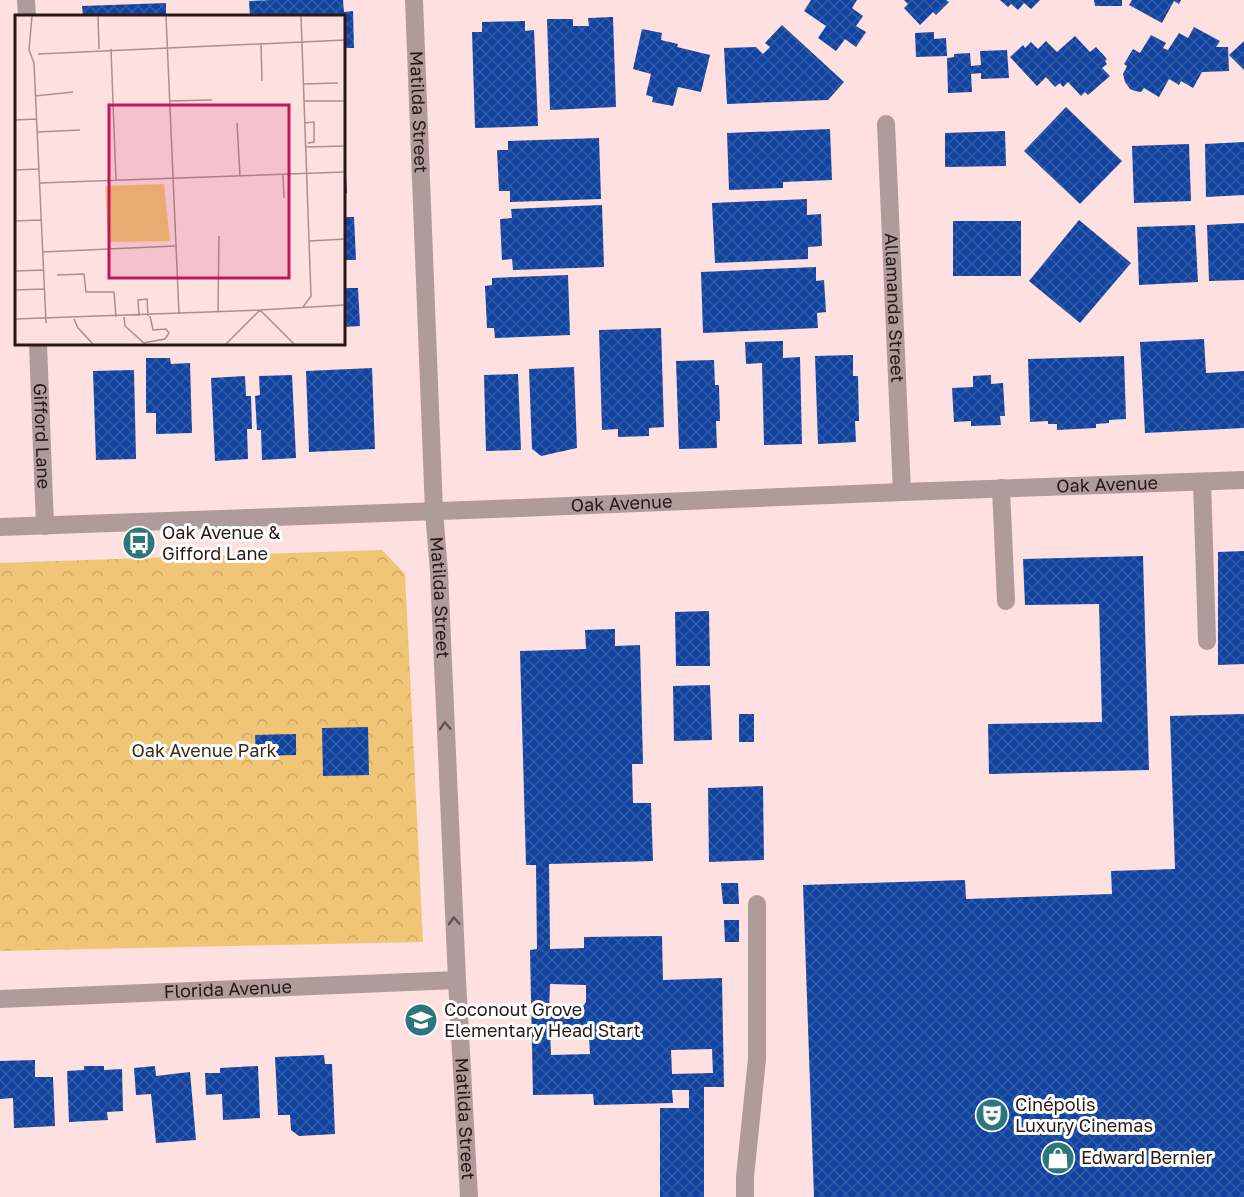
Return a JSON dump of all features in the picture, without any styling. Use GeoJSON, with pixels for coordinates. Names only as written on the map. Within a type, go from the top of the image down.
{"type":"FeatureCollection","features":[{"type":"Feature","properties":{"kind":"street"},"geometry":{"type":"LineString","coordinates":[[26,0],[27,15]]}},
{"type":"Feature","properties":{"kind":"street","name":"Matilda Street"},"geometry":{"type":"LineString","coordinates":[[414,0],[435,511],[469,1197]]}},
{"type":"Feature","properties":{"kind":"street","name":"Allamanda Street"},"geometry":{"type":"LineString","coordinates":[[886,124],[902,492]]}},
{"type":"Feature","properties":{"kind":"street","name":"Gifford Lane"},"geometry":{"type":"LineString","coordinates":[[38,345],[45,526]]}},
{"type":"Feature","properties":{"kind":"street","name":"Oak Avenue"},"geometry":{"type":"LineString","coordinates":[[0,527],[1244,480]]}},
{"type":"Feature","properties":{"kind":"street"},"geometry":{"type":"LineString","coordinates":[[1202,482],[1207,641]]}},
{"type":"Feature","properties":{"kind":"street"},"geometry":{"type":"LineString","coordinates":[[1001,488],[1006,601]]}},
{"type":"Feature","properties":{"kind":"street"},"geometry":{"type":"LineString","coordinates":[[745,1197],[756,1059],[757,904]]}},
{"type":"Feature","properties":{"kind":"street","name":"Florida Avenue"},"geometry":{"type":"LineString","coordinates":[[0,999],[457,980]]}},
{"type":"Feature","properties":{"kind":"green space","name":"Oak Avenue Park"},"geometry":{"type":"Polygon","coordinates":[[[382,550],[405,574],[423,942],[0,951],[0,563],[382,550]]]}},
{"type":"Feature","properties":{"kind":"building"},"geometry":{"type":"Polygon","coordinates":[[[343,0],[344,12],[353,11],[354,48],[346,48],[345,59],[345,15],[250,15],[249,1],[343,0]]]}},
{"type":"Feature","properties":{"kind":"building"},"geometry":{"type":"Polygon","coordinates":[[[811,0],[857,0],[852,8],[863,16],[856,26],[866,32],[856,47],[845,39],[836,51],[818,38],[826,26],[804,11],[811,0]]]}},
{"type":"Feature","properties":{"kind":"building"},"geometry":{"type":"Polygon","coordinates":[[[904,0],[946,0],[949,2],[936,15],[933,12],[920,25],[904,8],[908,4],[904,0]]]}},
{"type":"Feature","properties":{"kind":"building"},"geometry":{"type":"Polygon","coordinates":[[[1000,0],[1040,0],[1031,9],[1024,3],[1018,10],[1011,4],[1008,7],[1000,0]]]}},
{"type":"Feature","properties":{"kind":"building"},"geometry":{"type":"Polygon","coordinates":[[[1094,0],[1122,0],[1122,6],[1095,6],[1094,0]]]}},
{"type":"Feature","properties":{"kind":"building"},"geometry":{"type":"Polygon","coordinates":[[[1132,0],[1181,0],[1179,4],[1174,1],[1162,23],[1129,5],[1132,0]]]}},
{"type":"Feature","properties":{"kind":"building"},"geometry":{"type":"Polygon","coordinates":[[[166,3],[166,15],[83,15],[82,6],[166,3]]]}},
{"type":"Feature","properties":{"kind":"building"},"geometry":{"type":"Polygon","coordinates":[[[613,17],[616,107],[550,110],[547,19],[573,19],[573,26],[589,26],[588,18],[613,17]]]}},
{"type":"Feature","properties":{"kind":"building"},"geometry":{"type":"Polygon","coordinates":[[[525,21],[525,31],[534,30],[538,126],[475,128],[472,32],[482,32],[482,22],[525,21]]]}},
{"type":"Feature","properties":{"kind":"building"},"geometry":{"type":"Polygon","coordinates":[[[782,25],[844,82],[828,100],[727,104],[724,48],[756,47],[763,54],[770,47],[765,43],[782,25]]]}},
{"type":"Feature","properties":{"kind":"building"},"geometry":{"type":"Polygon","coordinates":[[[1194,27],[1220,41],[1216,47],[1228,47],[1229,71],[1202,72],[1193,88],[1181,81],[1179,85],[1169,79],[1159,97],[1144,88],[1141,92],[1130,89],[1123,74],[1127,66],[1124,64],[1133,49],[1140,53],[1151,35],[1166,43],[1163,48],[1168,50],[1179,33],[1188,38],[1194,27]]]}},
{"type":"Feature","properties":{"kind":"building"},"geometry":{"type":"Polygon","coordinates":[[[642,29],[662,33],[661,40],[678,44],[677,47],[710,55],[701,92],[678,87],[673,106],[652,102],[653,97],[646,95],[651,74],[633,69],[642,29]]]}},
{"type":"Feature","properties":{"kind":"building"},"geometry":{"type":"Polygon","coordinates":[[[934,32],[934,39],[946,38],[947,56],[916,57],[915,33],[934,32]]]}},
{"type":"Feature","properties":{"kind":"building"},"geometry":{"type":"Polygon","coordinates":[[[1075,36],[1090,52],[1096,47],[1107,59],[1105,61],[1107,64],[1102,68],[1110,76],[1088,95],[1085,92],[1081,96],[1068,82],[1063,87],[1060,83],[1055,87],[1046,77],[1037,86],[1010,57],[1023,45],[1025,48],[1031,42],[1038,49],[1046,41],[1057,52],[1075,36]]]}},
{"type":"Feature","properties":{"kind":"building"},"geometry":{"type":"Polygon","coordinates":[[[1244,41],[1244,70],[1229,55],[1244,41]]]}},
{"type":"Feature","properties":{"kind":"building"},"geometry":{"type":"Polygon","coordinates":[[[1007,50],[1009,78],[981,79],[981,73],[971,74],[972,92],[948,93],[947,58],[954,57],[954,54],[970,53],[971,66],[981,65],[980,51],[1007,50]]]}},
{"type":"Feature","properties":{"kind":"building"},"geometry":{"type":"Polygon","coordinates":[[[1066,107],[1122,161],[1080,204],[1024,151],[1066,107]]]}},
{"type":"Feature","properties":{"kind":"building"},"geometry":{"type":"Polygon","coordinates":[[[830,129],[832,180],[783,182],[783,188],[729,190],[727,133],[830,129]]]}},
{"type":"Feature","properties":{"kind":"building"},"geometry":{"type":"Polygon","coordinates":[[[1005,131],[1006,166],[945,167],[945,133],[1005,131]]]}},
{"type":"Feature","properties":{"kind":"building"},"geometry":{"type":"Polygon","coordinates":[[[599,138],[601,199],[510,202],[510,191],[499,191],[497,150],[508,150],[508,141],[599,138]]]}},
{"type":"Feature","properties":{"kind":"building"},"geometry":{"type":"Polygon","coordinates":[[[1244,142],[1244,195],[1206,197],[1205,144],[1244,142]]]}},
{"type":"Feature","properties":{"kind":"building"},"geometry":{"type":"Polygon","coordinates":[[[1189,144],[1191,201],[1134,203],[1132,146],[1189,144]]]}},
{"type":"Feature","properties":{"kind":"building"},"geometry":{"type":"Polygon","coordinates":[[[345,156],[347,193],[345,193],[345,156]]]}},
{"type":"Feature","properties":{"kind":"building"},"geometry":{"type":"Polygon","coordinates":[[[807,199],[807,215],[821,214],[822,246],[808,247],[808,259],[715,263],[712,203],[807,199]]]}},
{"type":"Feature","properties":{"kind":"building"},"geometry":{"type":"Polygon","coordinates":[[[602,205],[604,267],[513,270],[512,259],[502,260],[500,219],[512,218],[511,209],[602,205]]]}},
{"type":"Feature","properties":{"kind":"building"},"geometry":{"type":"Polygon","coordinates":[[[345,217],[354,217],[356,260],[345,260],[345,217]]]}},
{"type":"Feature","properties":{"kind":"building"},"geometry":{"type":"Polygon","coordinates":[[[1079,220],[1131,263],[1080,323],[1029,281],[1079,220]]]}},
{"type":"Feature","properties":{"kind":"building"},"geometry":{"type":"Polygon","coordinates":[[[953,221],[1021,221],[1021,276],[953,276],[953,221]]]}},
{"type":"Feature","properties":{"kind":"building"},"geometry":{"type":"Polygon","coordinates":[[[1244,223],[1244,280],[1209,281],[1207,225],[1244,223]]]}},
{"type":"Feature","properties":{"kind":"building"},"geometry":{"type":"Polygon","coordinates":[[[1195,225],[1198,282],[1139,285],[1137,227],[1195,225]]]}},
{"type":"Feature","properties":{"kind":"building"},"geometry":{"type":"Polygon","coordinates":[[[816,267],[816,281],[824,280],[826,312],[817,313],[818,328],[703,333],[701,272],[816,267]]]}},
{"type":"Feature","properties":{"kind":"building"},"geometry":{"type":"Polygon","coordinates":[[[568,275],[570,335],[495,338],[494,328],[487,328],[485,286],[492,285],[492,278],[568,275]]]}},
{"type":"Feature","properties":{"kind":"building"},"geometry":{"type":"Polygon","coordinates":[[[345,288],[358,288],[360,326],[345,327],[345,288]]]}},
{"type":"Feature","properties":{"kind":"building"},"geometry":{"type":"Polygon","coordinates":[[[661,328],[664,427],[649,428],[649,436],[618,437],[618,429],[602,430],[599,330],[661,328]]]}},
{"type":"Feature","properties":{"kind":"building"},"geometry":{"type":"Polygon","coordinates":[[[1204,339],[1206,373],[1244,371],[1244,428],[1145,433],[1140,342],[1204,339]]]}},
{"type":"Feature","properties":{"kind":"building"},"geometry":{"type":"Polygon","coordinates":[[[783,341],[783,358],[800,357],[802,444],[764,445],[762,363],[746,364],[745,342],[783,341]]]}},
{"type":"Feature","properties":{"kind":"building"},"geometry":{"type":"Polygon","coordinates":[[[853,355],[853,376],[858,376],[859,421],[855,421],[856,442],[818,444],[815,356],[853,355]]]}},
{"type":"Feature","properties":{"kind":"building"},"geometry":{"type":"Polygon","coordinates":[[[1124,356],[1126,419],[1109,420],[1109,423],[1096,424],[1096,428],[1057,430],[1057,424],[1048,424],[1048,421],[1030,422],[1028,359],[1124,356]]]}},
{"type":"Feature","properties":{"kind":"building"},"geometry":{"type":"Polygon","coordinates":[[[146,358],[170,358],[171,364],[190,363],[192,433],[156,434],[156,413],[146,413],[146,358]]]}},
{"type":"Feature","properties":{"kind":"building"},"geometry":{"type":"Polygon","coordinates":[[[714,360],[715,385],[719,385],[720,421],[716,421],[717,448],[679,449],[676,361],[714,360]]]}},
{"type":"Feature","properties":{"kind":"building"},"geometry":{"type":"Polygon","coordinates":[[[574,367],[577,448],[541,456],[532,449],[529,369],[574,367]]]}},
{"type":"Feature","properties":{"kind":"building"},"geometry":{"type":"Polygon","coordinates":[[[372,368],[375,449],[309,452],[306,371],[372,368]]]}},
{"type":"Feature","properties":{"kind":"building"},"geometry":{"type":"Polygon","coordinates":[[[134,370],[136,459],[96,460],[93,371],[134,370]]]}},
{"type":"Feature","properties":{"kind":"building"},"geometry":{"type":"Polygon","coordinates":[[[518,374],[521,450],[486,451],[484,375],[518,374]]]}},
{"type":"Feature","properties":{"kind":"building"},"geometry":{"type":"Polygon","coordinates":[[[292,375],[296,458],[262,460],[261,430],[257,430],[255,396],[260,395],[259,376],[292,375]]]}},
{"type":"Feature","properties":{"kind":"building"},"geometry":{"type":"Polygon","coordinates":[[[991,375],[991,384],[1003,383],[1005,416],[1000,416],[1001,425],[971,426],[971,421],[954,422],[952,388],[973,387],[973,376],[991,375]]]}},
{"type":"Feature","properties":{"kind":"building"},"geometry":{"type":"Polygon","coordinates":[[[245,376],[246,396],[251,396],[252,429],[247,429],[248,459],[215,461],[211,378],[245,376]]]}},
{"type":"Feature","properties":{"kind":"building"},"geometry":{"type":"Polygon","coordinates":[[[1244,551],[1244,664],[1218,665],[1218,552],[1244,551]]]}},
{"type":"Feature","properties":{"kind":"building"},"geometry":{"type":"Polygon","coordinates":[[[1143,556],[1149,770],[989,774],[988,724],[1102,722],[1099,604],[1025,605],[1023,559],[1143,556]]]}},
{"type":"Feature","properties":{"kind":"building"},"geometry":{"type":"Polygon","coordinates":[[[709,611],[710,666],[676,666],[675,612],[709,611]]]}},
{"type":"Feature","properties":{"kind":"building"},"geometry":{"type":"Polygon","coordinates":[[[615,629],[615,646],[640,645],[643,764],[632,764],[633,803],[651,803],[653,861],[549,864],[550,949],[584,948],[584,937],[662,936],[663,980],[722,978],[724,1087],[704,1087],[704,1197],[660,1197],[660,1108],[689,1108],[689,1090],[672,1090],[673,1103],[594,1105],[593,1094],[533,1095],[530,950],[537,949],[536,865],[526,865],[520,651],[586,649],[585,630],[615,629]],[[550,984],[549,1013],[578,1013],[586,1002],[586,985],[550,984]],[[577,1028],[550,1029],[551,1055],[590,1054],[589,1038],[577,1028]],[[712,1049],[671,1050],[672,1074],[713,1073],[712,1049]]]}},
{"type":"Feature","properties":{"kind":"building"},"geometry":{"type":"Polygon","coordinates":[[[710,685],[712,740],[674,741],[673,686],[710,685]]]}},
{"type":"Feature","properties":{"kind":"building"},"geometry":{"type":"Polygon","coordinates":[[[739,714],[754,714],[754,742],[739,742],[739,714]]]}},
{"type":"Feature","properties":{"kind":"building"},"geometry":{"type":"Polygon","coordinates":[[[1244,714],[1244,1197],[814,1197],[803,885],[965,880],[966,899],[1112,894],[1111,871],[1175,869],[1170,716],[1244,714]]]}},
{"type":"Feature","properties":{"kind":"building"},"geometry":{"type":"Polygon","coordinates":[[[368,727],[369,775],[323,776],[322,728],[368,727]]]}},
{"type":"Feature","properties":{"kind":"building"},"geometry":{"type":"Polygon","coordinates":[[[296,734],[296,755],[256,756],[255,735],[296,734]]]}},
{"type":"Feature","properties":{"kind":"building"},"geometry":{"type":"Polygon","coordinates":[[[763,786],[764,860],[709,862],[708,788],[763,786]]]}},
{"type":"Feature","properties":{"kind":"building"},"geometry":{"type":"Polygon","coordinates":[[[721,883],[738,883],[739,904],[723,904],[721,883]]]}},
{"type":"Feature","properties":{"kind":"building"},"geometry":{"type":"Polygon","coordinates":[[[724,920],[739,920],[739,942],[725,942],[724,920]]]}},
{"type":"Feature","properties":{"kind":"building"},"geometry":{"type":"Polygon","coordinates":[[[324,1055],[325,1064],[332,1064],[335,1134],[299,1136],[291,1130],[290,1115],[278,1115],[275,1057],[324,1055]]]}},
{"type":"Feature","properties":{"kind":"building"},"geometry":{"type":"Polygon","coordinates":[[[35,1060],[35,1077],[53,1077],[55,1126],[14,1128],[13,1098],[0,1099],[0,1061],[35,1060]]]}},
{"type":"Feature","properties":{"kind":"building"},"geometry":{"type":"Polygon","coordinates":[[[84,1066],[104,1066],[104,1070],[122,1069],[123,1111],[107,1112],[108,1120],[69,1122],[67,1071],[84,1070],[84,1066]]]}},
{"type":"Feature","properties":{"kind":"building"},"geometry":{"type":"Polygon","coordinates":[[[155,1066],[156,1076],[190,1072],[196,1140],[156,1143],[151,1094],[136,1095],[134,1068],[155,1066]]]}},
{"type":"Feature","properties":{"kind":"building"},"geometry":{"type":"Polygon","coordinates":[[[258,1066],[260,1118],[223,1120],[222,1094],[206,1095],[205,1073],[220,1073],[220,1068],[258,1066]]]}},
{"type":"Feature","properties":{"kind":"place","name":"Oak Avenue & Gifford Lane"},"geometry":{"type":"Point","coordinates":[139,543]}},
{"type":"Feature","properties":{"kind":"place","name":"Coconout Grove Elementary Head Start"},"geometry":{"type":"Point","coordinates":[421,1020]}},
{"type":"Feature","properties":{"kind":"place","name":"Cinépolis Luxury Cinemas"},"geometry":{"type":"Point","coordinates":[992,1115]}},
{"type":"Feature","properties":{"kind":"place","name":"Edward Bernier"},"geometry":{"type":"Point","coordinates":[1058,1158]}}]}
